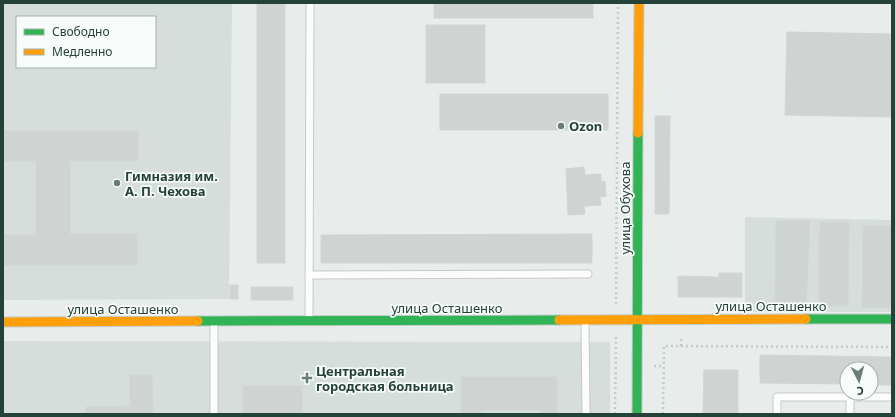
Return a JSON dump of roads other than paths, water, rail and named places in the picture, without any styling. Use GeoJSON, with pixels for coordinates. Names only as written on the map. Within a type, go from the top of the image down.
{"type":"FeatureCollection","features":[{"type":"Feature","properties":{"kind":"street","name":"улица Обухова"},"geometry":{"type":"LineString","coordinates":[[638,414],[639,3]]}},
{"type":"Feature","properties":{"kind":"street","name":"улица Осташенко"},"geometry":{"type":"LineString","coordinates":[[3,322],[892,319]]}},
{"type":"Feature","properties":{"kind":"lane"},"geometry":{"type":"LineString","coordinates":[[309,321],[310,3]]}},
{"type":"Feature","properties":{"kind":"lane"},"geometry":{"type":"LineString","coordinates":[[309,275],[588,274]]}},
{"type":"Feature","properties":{"kind":"lane"},"geometry":{"type":"LineString","coordinates":[[585,321],[586,414]]}},
{"type":"Feature","properties":{"kind":"lane"},"geometry":{"type":"LineString","coordinates":[[214,322],[214,414]]}},
{"type":"Feature","properties":{"kind":"lane"},"geometry":{"type":"LineString","coordinates":[[777,414],[777,396],[839,397]]}},
{"type":"Feature","properties":{"kind":"lane"},"geometry":{"type":"LineString","coordinates":[[879,397],[892,397]]}},
{"type":"Feature","properties":{"kind":"lane"},"geometry":{"type":"LineString","coordinates":[[850,401],[850,414]]}},
{"type":"Feature","properties":{"kind":"place","name":"Ozon"},"geometry":{"type":"Point","coordinates":[561,126]}},
{"type":"Feature","properties":{"kind":"place","name":"Гимназия им. А. П. Чехова"},"geometry":{"type":"Point","coordinates":[117,183]}},
{"type":"Feature","properties":{"kind":"place","name":"Центральная городская больница"},"geometry":{"type":"Point","coordinates":[307,378]}}]}
